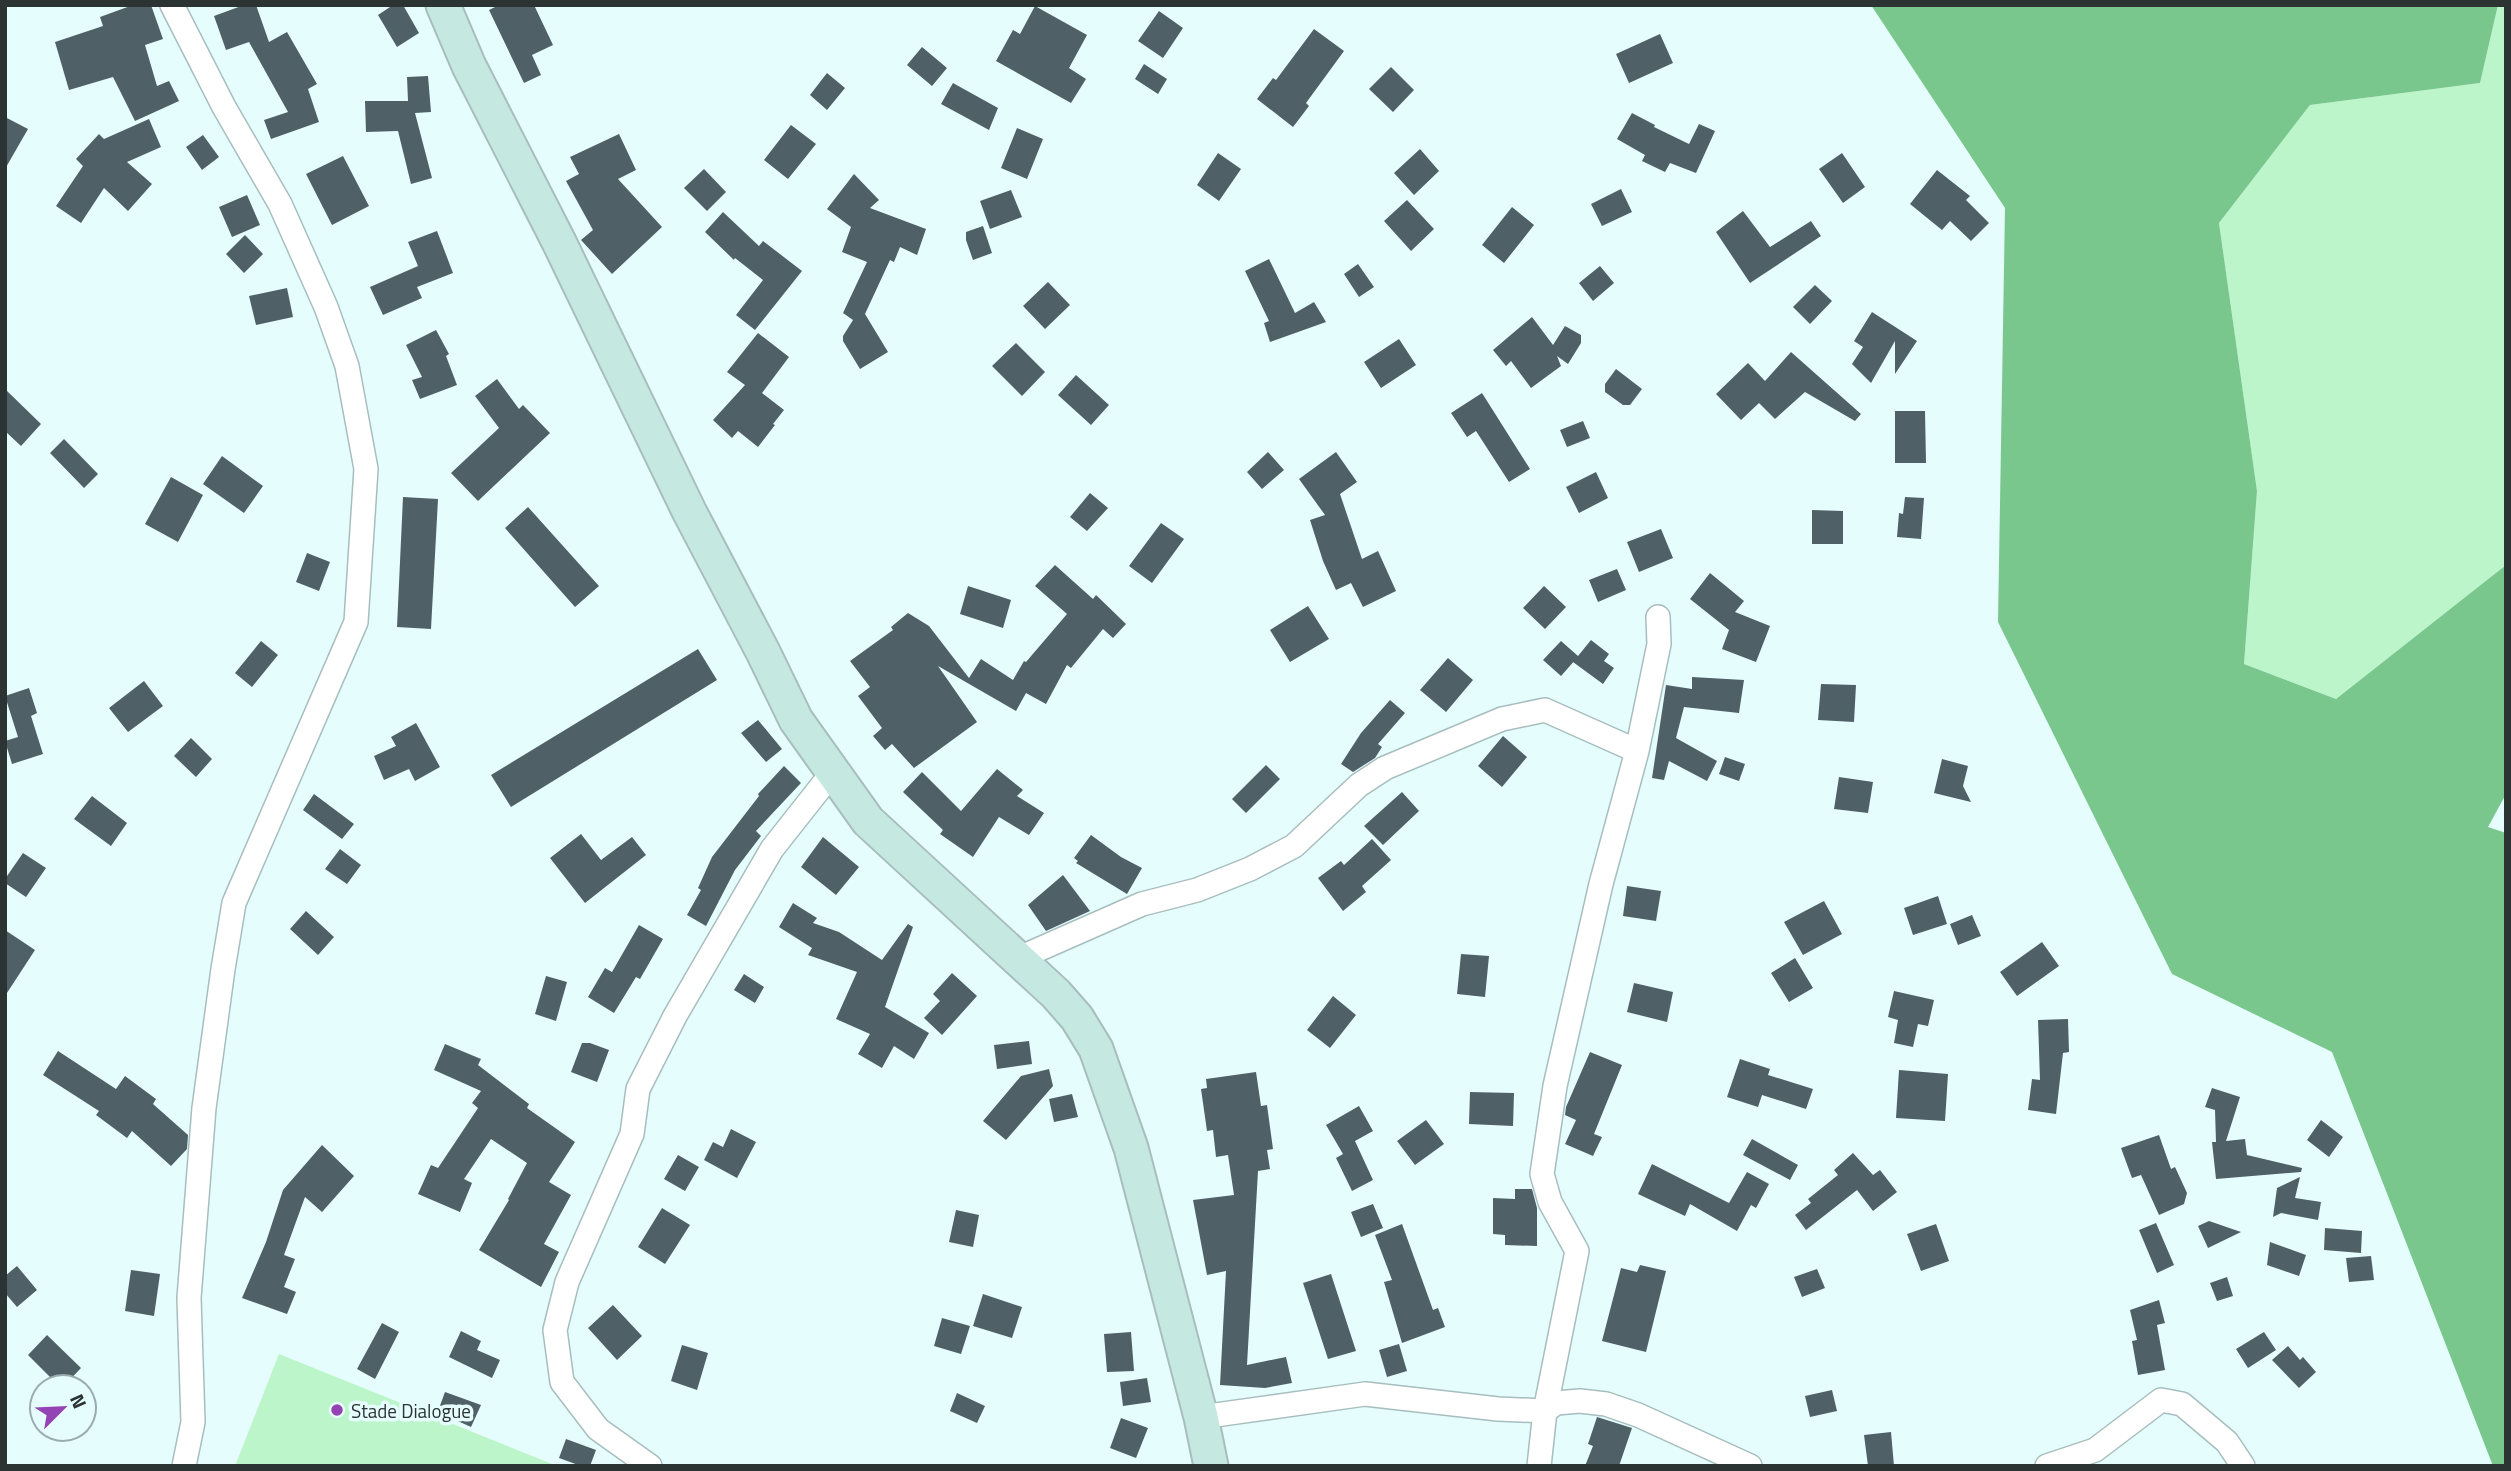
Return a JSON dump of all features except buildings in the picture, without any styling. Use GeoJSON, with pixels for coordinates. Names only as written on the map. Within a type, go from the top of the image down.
{"type":"FeatureCollection","features":[{"type":"Feature","properties":{"kind":"main road"},"geometry":{"type":"LineString","coordinates":[[443,5],[469,66],[559,242],[689,511],[796,720],[868,821],[1056,994],[1077,1018],[1096,1049],[1131,1148],[1202,1417],[1211,1466]]}},
{"type":"Feature","properties":{"kind":"street"},"geometry":{"type":"LineString","coordinates":[[172,5],[224,107],[280,204],[326,307],[348,366],[366,469],[356,622],[234,903],[204,1108],[189,1298],[193,1422],[184,1466]]}},
{"type":"Feature","properties":{"kind":"street"},"geometry":{"type":"LineString","coordinates":[[1539,1466],[1545,1411],[1577,1251],[1550,1202],[1542,1174],[1558,1072],[1601,884],[1637,751],[1659,644],[1658,618]]}},
{"type":"Feature","properties":{"kind":"street"},"geometry":{"type":"LineString","coordinates":[[1017,959],[1142,904],[1197,890],[1250,869],[1294,846],[1359,785],[1385,768],[1502,719],[1545,710],[1637,751]]}},
{"type":"Feature","properties":{"kind":"street"},"geometry":{"type":"LineString","coordinates":[[650,1466],[598,1429],[562,1381],[555,1330],[567,1282],[632,1134],[638,1089],[675,1016],[772,849],[832,773]]}},
{"type":"Feature","properties":{"kind":"street"},"geometry":{"type":"LineString","coordinates":[[1202,1417],[1365,1394],[1498,1409],[1545,1411],[1556,1404],[1580,1401],[1606,1404],[1639,1415],[1750,1466]]}},
{"type":"Feature","properties":{"kind":"street"},"geometry":{"type":"LineString","coordinates":[[2047,1466],[2095,1450],[2161,1400],[2182,1404],[2227,1442],[2243,1466]]}},
{"type":"Feature","properties":{"kind":"green space"},"geometry":{"type":"Polygon","coordinates":[[[1871,5],[2498,5],[2480,83],[2310,105],[2219,223],[2257,491],[2244,664],[2336,699],[2506,565],[2506,794],[2488,827],[2506,833],[2506,1466],[2493,1466],[2332,1052],[2172,974],[1998,622],[2005,208],[1871,5]]]}},
{"type":"Feature","properties":{"kind":"green space"},"geometry":{"type":"Polygon","coordinates":[[[2498,5],[2506,5],[2506,565],[2336,699],[2244,664],[2257,491],[2219,223],[2310,105],[2480,83],[2498,5]]]}},
{"type":"Feature","properties":{"kind":"green space","name":"Stade Dialogue"},"geometry":{"type":"Polygon","coordinates":[[[279,1354],[557,1466],[235,1466],[279,1354]]]}},
{"type":"Feature","properties":{"kind":"place","name":"Stade Dialogue"},"geometry":{"type":"Point","coordinates":[337,1410]}}]}
